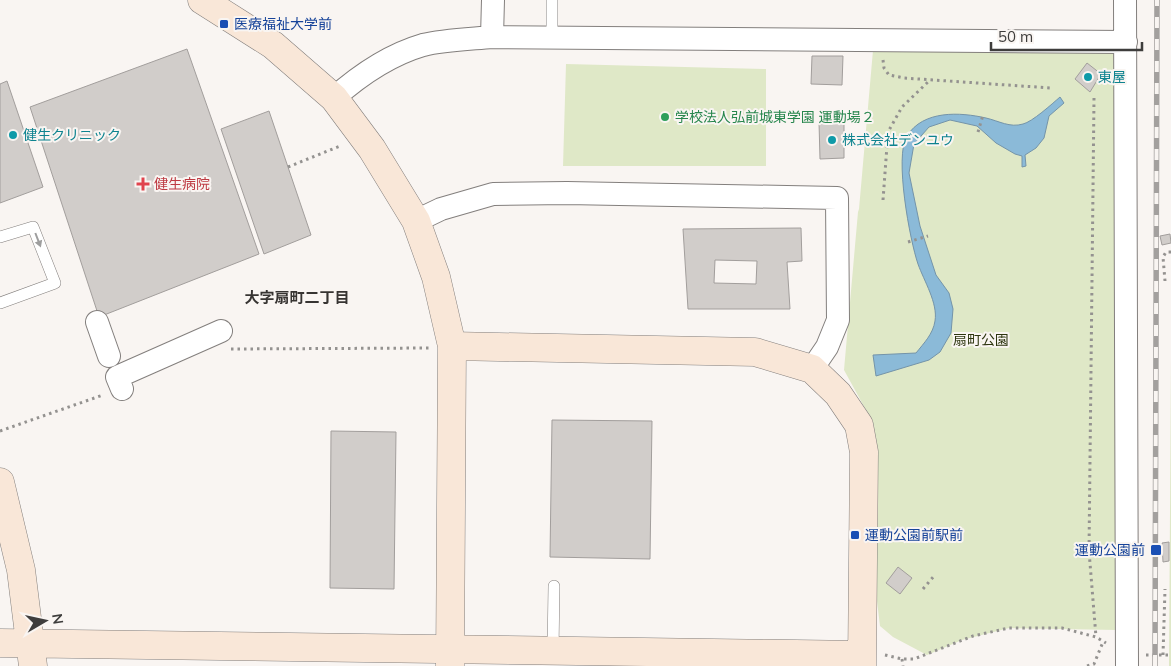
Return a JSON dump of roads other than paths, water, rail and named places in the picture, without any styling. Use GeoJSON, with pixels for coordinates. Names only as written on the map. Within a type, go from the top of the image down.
{"type":"FeatureCollection","features":[{"type":"Feature","properties":{"kind":"street"},"geometry":{"type":"LineString","coordinates":[[202,0],[273,45],[334,98],[372,149],[416,222],[436,277],[452,346],[450,658]]}},
{"type":"Feature","properties":{"kind":"street"},"geometry":{"type":"LineString","coordinates":[[492,37],[493,0]]}},
{"type":"Feature","properties":{"kind":"street"},"geometry":{"type":"LineString","coordinates":[[1125,0],[1127,661]]}},
{"type":"Feature","properties":{"kind":"street"},"geometry":{"type":"LineString","coordinates":[[334,98],[360,75],[393,56],[424,45],[492,37],[1126,42]]}},
{"type":"Feature","properties":{"kind":"street"},"geometry":{"type":"LineString","coordinates":[[416,222],[441,209],[493,194],[566,193],[837,198],[838,320],[828,348],[812,369]]}},
{"type":"Feature","properties":{"kind":"street"},"geometry":{"type":"LineString","coordinates":[[97,322],[109,356]]}},
{"type":"Feature","properties":{"kind":"street"},"geometry":{"type":"LineString","coordinates":[[122,389],[117,377],[224,340]]}},
{"type":"Feature","properties":{"kind":"street"},"geometry":{"type":"LineString","coordinates":[[0,643],[31,655],[450,658],[553,651],[756,660],[862,661],[864,452],[859,425],[838,394],[812,369],[755,352],[452,346]]}},
{"type":"Feature","properties":{"kind":"street"},"geometry":{"type":"LineString","coordinates":[[0,482],[21,570],[31,655]]}},
{"type":"Feature","properties":{"kind":"lane"},"geometry":{"type":"LineString","coordinates":[[552,0],[552,37]]}},
{"type":"Feature","properties":{"kind":"lane"},"geometry":{"type":"LineString","coordinates":[[0,237],[33,227],[55,283],[0,303]]}},
{"type":"Feature","properties":{"kind":"lane"},"geometry":{"type":"LineString","coordinates":[[553,651],[554,586]]}},
{"type":"Feature","properties":{"kind":"water"},"geometry":{"type":"Polygon","coordinates":[[[1060,97],[1064,103],[1049,116],[1044,138],[1036,148],[1025,155],[1026,166],[1022,167],[1022,156],[996,143],[977,126],[950,120],[929,127],[914,144],[909,173],[920,226],[936,275],[949,293],[953,309],[951,333],[940,352],[929,360],[876,376],[873,355],[916,353],[930,334],[935,321],[933,300],[918,264],[908,219],[902,161],[903,146],[907,136],[922,121],[943,115],[976,116],[1009,125],[1027,123],[1060,97]]]}},
{"type":"Feature","properties":{"kind":"railway"},"geometry":{"type":"LineString","coordinates":[[1155,666],[1157,0]]}},
{"type":"Feature","properties":{"kind":"place","name":"医療福祉大学前"},"geometry":{"type":"Point","coordinates":[224,24]}},
{"type":"Feature","properties":{"kind":"place","name":"東屋"},"geometry":{"type":"Point","coordinates":[1088,77]}},
{"type":"Feature","properties":{"kind":"place","name":"学校法人弘前城東学園 運動場２"},"geometry":{"type":"Point","coordinates":[665,117]}},
{"type":"Feature","properties":{"kind":"place","name":"健生クリニック"},"geometry":{"type":"Point","coordinates":[13,135]}},
{"type":"Feature","properties":{"kind":"place","name":"株式会社デンユウ"},"geometry":{"type":"Point","coordinates":[832,140]}},
{"type":"Feature","properties":{"kind":"place","name":"健生病院"},"geometry":{"type":"Point","coordinates":[143,184]}},
{"type":"Feature","properties":{"kind":"place","name":"運動公園前駅前"},"geometry":{"type":"Point","coordinates":[855,535]}},
{"type":"Feature","properties":{"kind":"place","name":"運動公園前"},"geometry":{"type":"Point","coordinates":[1156,550]}},
{"type":"Feature","properties":{"kind":"district","name":"大字扇町二丁目"},"geometry":{"type":"Point","coordinates":[297,298]}},
{"type":"Feature","properties":{"kind":"park label","name":"扇町公園"},"geometry":{"type":"Point","coordinates":[981,340]}}]}
